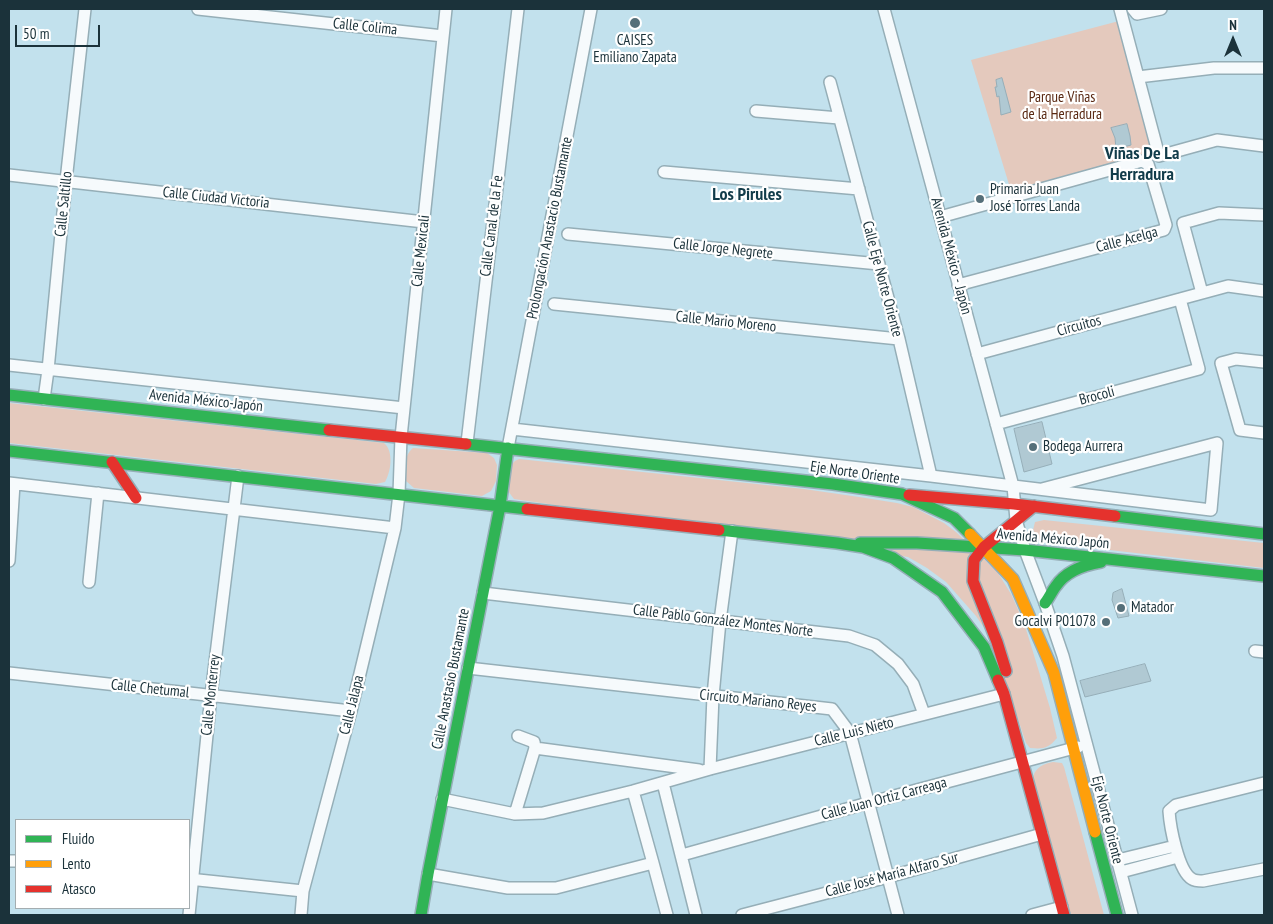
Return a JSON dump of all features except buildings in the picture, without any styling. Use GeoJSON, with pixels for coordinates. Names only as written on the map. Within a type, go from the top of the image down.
{"type":"FeatureCollection","features":[{"type":"Feature","properties":{"kind":"main road","name":"Avenida México-Japón"},"geometry":{"type":"LineString","coordinates":[[9,395],[401,436]]}},
{"type":"Feature","properties":{"kind":"main road","name":"Eje Norte Oriente"},"geometry":{"type":"LineString","coordinates":[[401,436],[832,484],[902,494],[954,518],[1013,579],[1054,673],[1116,915]]}},
{"type":"Feature","properties":{"kind":"main road","name":"Calle Anastasio Bustamante"},"geometry":{"type":"LineString","coordinates":[[421,915],[500,506],[508,448]]}},
{"type":"Feature","properties":{"kind":"main road"},"geometry":{"type":"LineString","coordinates":[[9,451],[837,543],[863,547],[893,558],[942,592],[984,647],[1004,694],[1063,911]]}},
{"type":"Feature","properties":{"kind":"main road"},"geometry":{"type":"LineString","coordinates":[[112,462],[136,498]]}},
{"type":"Feature","properties":{"kind":"main road","name":"Avenida México Japón"},"geometry":{"type":"LineString","coordinates":[[902,494],[1034,506],[1264,534]]}},
{"type":"Feature","properties":{"kind":"main road"},"geometry":{"type":"LineString","coordinates":[[1004,694],[1009,681],[995,636],[973,581],[974,560],[984,547],[1034,506]]}},
{"type":"Feature","properties":{"kind":"main road","name":"Avenida México Japón"},"geometry":{"type":"LineString","coordinates":[[837,543],[917,543],[1025,550],[1264,576]]}},
{"type":"Feature","properties":{"kind":"main road"},"geometry":{"type":"LineString","coordinates":[[1045,604],[1059,582],[1071,572],[1089,564],[1114,559]]}},
{"type":"Feature","properties":{"kind":"main road"},"geometry":{"type":"LineString","coordinates":[[1042,644],[1063,656]]}},
{"type":"Feature","properties":{"kind":"main road"},"geometry":{"type":"LineString","coordinates":[[1086,797],[1103,810]]}},
{"type":"Feature","properties":{"kind":"street","name":"Calle Saltillo"},"geometry":{"type":"LineString","coordinates":[[44,399],[85,9]]}},
{"type":"Feature","properties":{"kind":"street","name":"Calle Colima"},"geometry":{"type":"LineString","coordinates":[[198,9],[443,36]]}},
{"type":"Feature","properties":{"kind":"street","name":"Calle Mexicali"},"geometry":{"type":"LineString","coordinates":[[399,494],[401,436],[446,9]]}},
{"type":"Feature","properties":{"kind":"street","name":"Calle Canal de la Fe"},"geometry":{"type":"LineString","coordinates":[[467,444],[518,9]]}},
{"type":"Feature","properties":{"kind":"street","name":"Prolongación Anastacio Bustamante"},"geometry":{"type":"LineString","coordinates":[[508,448],[592,9]]}},
{"type":"Feature","properties":{"kind":"street","name":"Avenida México - Japón"},"geometry":{"type":"LineString","coordinates":[[884,9],[1013,486],[1016,520],[1063,656],[1132,915]]}},
{"type":"Feature","properties":{"kind":"street"},"geometry":{"type":"LineString","coordinates":[[1120,9],[1159,156],[1217,140],[1264,146]]}},
{"type":"Feature","properties":{"kind":"street"},"geometry":{"type":"LineString","coordinates":[[1133,9],[1136,14],[1161,9]]}},
{"type":"Feature","properties":{"kind":"street"},"geometry":{"type":"LineString","coordinates":[[1138,77],[1214,68],[1264,68]]}},
{"type":"Feature","properties":{"kind":"street","name":"Calle Eje Norte Oriente"},"geometry":{"type":"LineString","coordinates":[[830,82],[879,264],[931,476]]}},
{"type":"Feature","properties":{"kind":"street"},"geometry":{"type":"LineString","coordinates":[[756,111],[839,118]]}},
{"type":"Feature","properties":{"kind":"street","name":"Calle Acelga"},"geometry":{"type":"LineString","coordinates":[[940,217],[1142,161],[1148,164],[1166,225],[1164,230],[958,285]]}},
{"type":"Feature","properties":{"kind":"street"},"geometry":{"type":"LineString","coordinates":[[664,172],[859,189]]}},
{"type":"Feature","properties":{"kind":"street","name":"Calle Ciudad Victoria"},"geometry":{"type":"LineString","coordinates":[[9,175],[424,222]]}},
{"type":"Feature","properties":{"kind":"street"},"geometry":{"type":"LineString","coordinates":[[1202,293],[1183,223],[1219,213],[1264,215]]}},
{"type":"Feature","properties":{"kind":"street","name":"Calle Jorge Negrete"},"geometry":{"type":"LineString","coordinates":[[568,234],[879,264]]}},
{"type":"Feature","properties":{"kind":"street","name":"Circuitos"},"geometry":{"type":"LineString","coordinates":[[977,354],[1228,286],[1264,291]]}},
{"type":"Feature","properties":{"kind":"street","name":"Brocoli"},"geometry":{"type":"LineString","coordinates":[[996,424],[1199,369],[1180,299]]}},
{"type":"Feature","properties":{"kind":"street","name":"Calle Mario Moreno"},"geometry":{"type":"LineString","coordinates":[[554,304],[898,339]]}},
{"type":"Feature","properties":{"kind":"street"},"geometry":{"type":"LineString","coordinates":[[1264,362],[1236,359],[1221,363],[1240,430],[1264,433]]}},
{"type":"Feature","properties":{"kind":"street"},"geometry":{"type":"LineString","coordinates":[[9,365],[404,408]]}},
{"type":"Feature","properties":{"kind":"street","name":"Eje Norte Oriente"},"geometry":{"type":"LineString","coordinates":[[512,429],[931,476],[1211,510],[1217,443],[1042,489]]}},
{"type":"Feature","properties":{"kind":"street","name":"Calle Monterrey"},"geometry":{"type":"LineString","coordinates":[[190,897],[211,695],[238,476]]}},
{"type":"Feature","properties":{"kind":"street"},"geometry":{"type":"LineString","coordinates":[[9,561],[12,484],[395,528]]}},
{"type":"Feature","properties":{"kind":"street"},"geometry":{"type":"LineString","coordinates":[[89,582],[98,493]]}},
{"type":"Feature","properties":{"kind":"street","name":"Calle Jalapa"},"geometry":{"type":"LineString","coordinates":[[300,915],[304,891],[351,711],[395,528],[399,494]]}},
{"type":"Feature","properties":{"kind":"street"},"geometry":{"type":"LineString","coordinates":[[706,770],[720,621],[732,531]]}},
{"type":"Feature","properties":{"kind":"street","name":"Calle Pablo González Montes Norte"},"geometry":{"type":"LineString","coordinates":[[483,594],[849,636],[875,644],[898,664],[913,684],[924,714]]}},
{"type":"Feature","properties":{"kind":"street","name":"Circuito Mariano Reyes"},"geometry":{"type":"LineString","coordinates":[[468,668],[832,709],[850,734],[898,915]]}},
{"type":"Feature","properties":{"kind":"street","name":"Calle Chetumal"},"geometry":{"type":"LineString","coordinates":[[9,673],[351,711]]}},
{"type":"Feature","properties":{"kind":"street","name":"Calle Luis Nieto"},"geometry":{"type":"LineString","coordinates":[[442,799],[515,814],[543,813],[1004,694]]}},
{"type":"Feature","properties":{"kind":"street"},"geometry":{"type":"LineString","coordinates":[[515,814],[536,748],[534,742],[518,736]]}},
{"type":"Feature","properties":{"kind":"street","name":"Calle Juan Ortiz Carreaga"},"geometry":{"type":"LineString","coordinates":[[682,855],[1086,745]]}},
{"type":"Feature","properties":{"kind":"street","name":"Calle Luis Nieto"},"geometry":{"type":"LineString","coordinates":[[536,748],[706,770]]}},
{"type":"Feature","properties":{"kind":"street"},"geometry":{"type":"LineString","coordinates":[[663,783],[696,915]]}},
{"type":"Feature","properties":{"kind":"street"},"geometry":{"type":"LineString","coordinates":[[1264,783],[1176,805],[1169,811],[1176,851],[1188,877],[1193,880],[1204,881],[1264,869]]}},
{"type":"Feature","properties":{"kind":"street"},"geometry":{"type":"LineString","coordinates":[[633,791],[667,915]]}},
{"type":"Feature","properties":{"kind":"street","name":"Calle José María Alfaro Sur"},"geometry":{"type":"LineString","coordinates":[[742,915],[1042,834]]}},
{"type":"Feature","properties":{"kind":"street"},"geometry":{"type":"LineString","coordinates":[[1118,860],[1176,851]]}},
{"type":"Feature","properties":{"kind":"street"},"geometry":{"type":"LineString","coordinates":[[1121,872],[1176,851]]}},
{"type":"Feature","properties":{"kind":"street"},"geometry":{"type":"LineString","coordinates":[[428,874],[508,888],[556,888],[654,862]]}},
{"type":"Feature","properties":{"kind":"street"},"geometry":{"type":"LineString","coordinates":[[191,879],[304,891]]}},
{"type":"Feature","properties":{"kind":"street"},"geometry":{"type":"LineString","coordinates":[[1032,915],[1063,911]]}},
{"type":"Feature","properties":{"kind":"green space","name":"Parque Viñas de la Herradura"},"geometry":{"type":"Polygon","coordinates":[[[1119,21],[1153,153],[1011,191],[971,60],[1119,21]]]}},
{"type":"Feature","properties":{"kind":"green space"},"geometry":{"type":"Polygon","coordinates":[[[9,403],[384,443],[390,456],[389,473],[385,482],[376,484],[9,443],[9,403]]]}},
{"type":"Feature","properties":{"kind":"green space"},"geometry":{"type":"Polygon","coordinates":[[[413,448],[487,453],[494,458],[497,465],[496,481],[491,491],[482,496],[414,488],[406,481],[406,459],[413,448]]]}},
{"type":"Feature","properties":{"kind":"green space"},"geometry":{"type":"Polygon","coordinates":[[[519,459],[804,489],[859,497],[913,507],[944,523],[956,532],[998,573],[1011,594],[1024,623],[1050,708],[1057,738],[1045,748],[1030,748],[1026,743],[991,638],[976,616],[946,582],[908,557],[514,499],[508,491],[511,465],[519,459]]]}},
{"type":"Feature","properties":{"kind":"green space"},"geometry":{"type":"Polygon","coordinates":[[[1044,520],[1264,543],[1264,568],[1041,542],[1033,530],[1035,522],[1044,520]]]}},
{"type":"Feature","properties":{"kind":"green space"},"geometry":{"type":"Polygon","coordinates":[[[1053,762],[1062,763],[1064,767],[1104,915],[1071,915],[1033,777],[1040,766],[1053,762]]]}},
{"type":"Feature","properties":{"kind":"traffic: fast"},"geometry":{"type":"LineString","coordinates":[[9,395],[329,430]]}},
{"type":"Feature","properties":{"kind":"traffic: fast"},"geometry":{"type":"LineString","coordinates":[[466,444],[833,484],[902,494],[954,518],[970,534]]}},
{"type":"Feature","properties":{"kind":"traffic: fast"},"geometry":{"type":"LineString","coordinates":[[421,915],[500,506],[508,448]]}},
{"type":"Feature","properties":{"kind":"traffic: fast"},"geometry":{"type":"LineString","coordinates":[[9,451],[527,509]]}},
{"type":"Feature","properties":{"kind":"traffic: fast"},"geometry":{"type":"LineString","coordinates":[[1115,516],[1264,534]]}},
{"type":"Feature","properties":{"kind":"traffic: fast"},"geometry":{"type":"LineString","coordinates":[[719,530],[863,547],[893,558],[942,592],[984,647],[998,680]]}},
{"type":"Feature","properties":{"kind":"traffic: fast"},"geometry":{"type":"LineString","coordinates":[[860,543],[917,543],[1025,550],[1264,576]]}},
{"type":"Feature","properties":{"kind":"traffic: fast"},"geometry":{"type":"LineString","coordinates":[[1045,603],[1065,576],[1081,567],[1101,562]]}},
{"type":"Feature","properties":{"kind":"traffic: fast"},"geometry":{"type":"LineString","coordinates":[[1095,832],[1117,915]]}},
{"type":"Feature","properties":{"kind":"traffic: slow"},"geometry":{"type":"LineString","coordinates":[[970,534],[1013,579],[1054,673],[1095,832]]}},
{"type":"Feature","properties":{"kind":"traffic: jam"},"geometry":{"type":"LineString","coordinates":[[329,430],[466,444]]}},
{"type":"Feature","properties":{"kind":"traffic: jam"},"geometry":{"type":"LineString","coordinates":[[112,462],[136,498]]}},
{"type":"Feature","properties":{"kind":"traffic: jam"},"geometry":{"type":"LineString","coordinates":[[909,495],[1014,504],[1115,516]]}},
{"type":"Feature","properties":{"kind":"traffic: jam"},"geometry":{"type":"LineString","coordinates":[[1006,671],[997,642],[973,581],[974,560],[984,547],[1034,506]]}},
{"type":"Feature","properties":{"kind":"traffic: jam"},"geometry":{"type":"LineString","coordinates":[[527,509],[719,530]]}},
{"type":"Feature","properties":{"kind":"traffic: jam"},"geometry":{"type":"LineString","coordinates":[[998,680],[1004,694],[1064,915]]}},
{"type":"Feature","properties":{"kind":"place","name":"CAISES Emiliano Zapata"},"geometry":{"type":"Point","coordinates":[635,23]}},
{"type":"Feature","properties":{"kind":"place","name":"Primaria Juan José Torres Landa"},"geometry":{"type":"Point","coordinates":[980,199]}},
{"type":"Feature","properties":{"kind":"place","name":"Bodega Aurrera"},"geometry":{"type":"Point","coordinates":[1033,447]}},
{"type":"Feature","properties":{"kind":"place","name":"Matador"},"geometry":{"type":"Point","coordinates":[1121,608]}},
{"type":"Feature","properties":{"kind":"place","name":"Gocalvi P01078"},"geometry":{"type":"Point","coordinates":[1106,622]}},
{"type":"Feature","properties":{"kind":"district","name":"Viñas De La Herradura"},"geometry":{"type":"Point","coordinates":[1142,164]}},
{"type":"Feature","properties":{"kind":"district","name":"Los Pirules"},"geometry":{"type":"Point","coordinates":[747,195]}}]}
